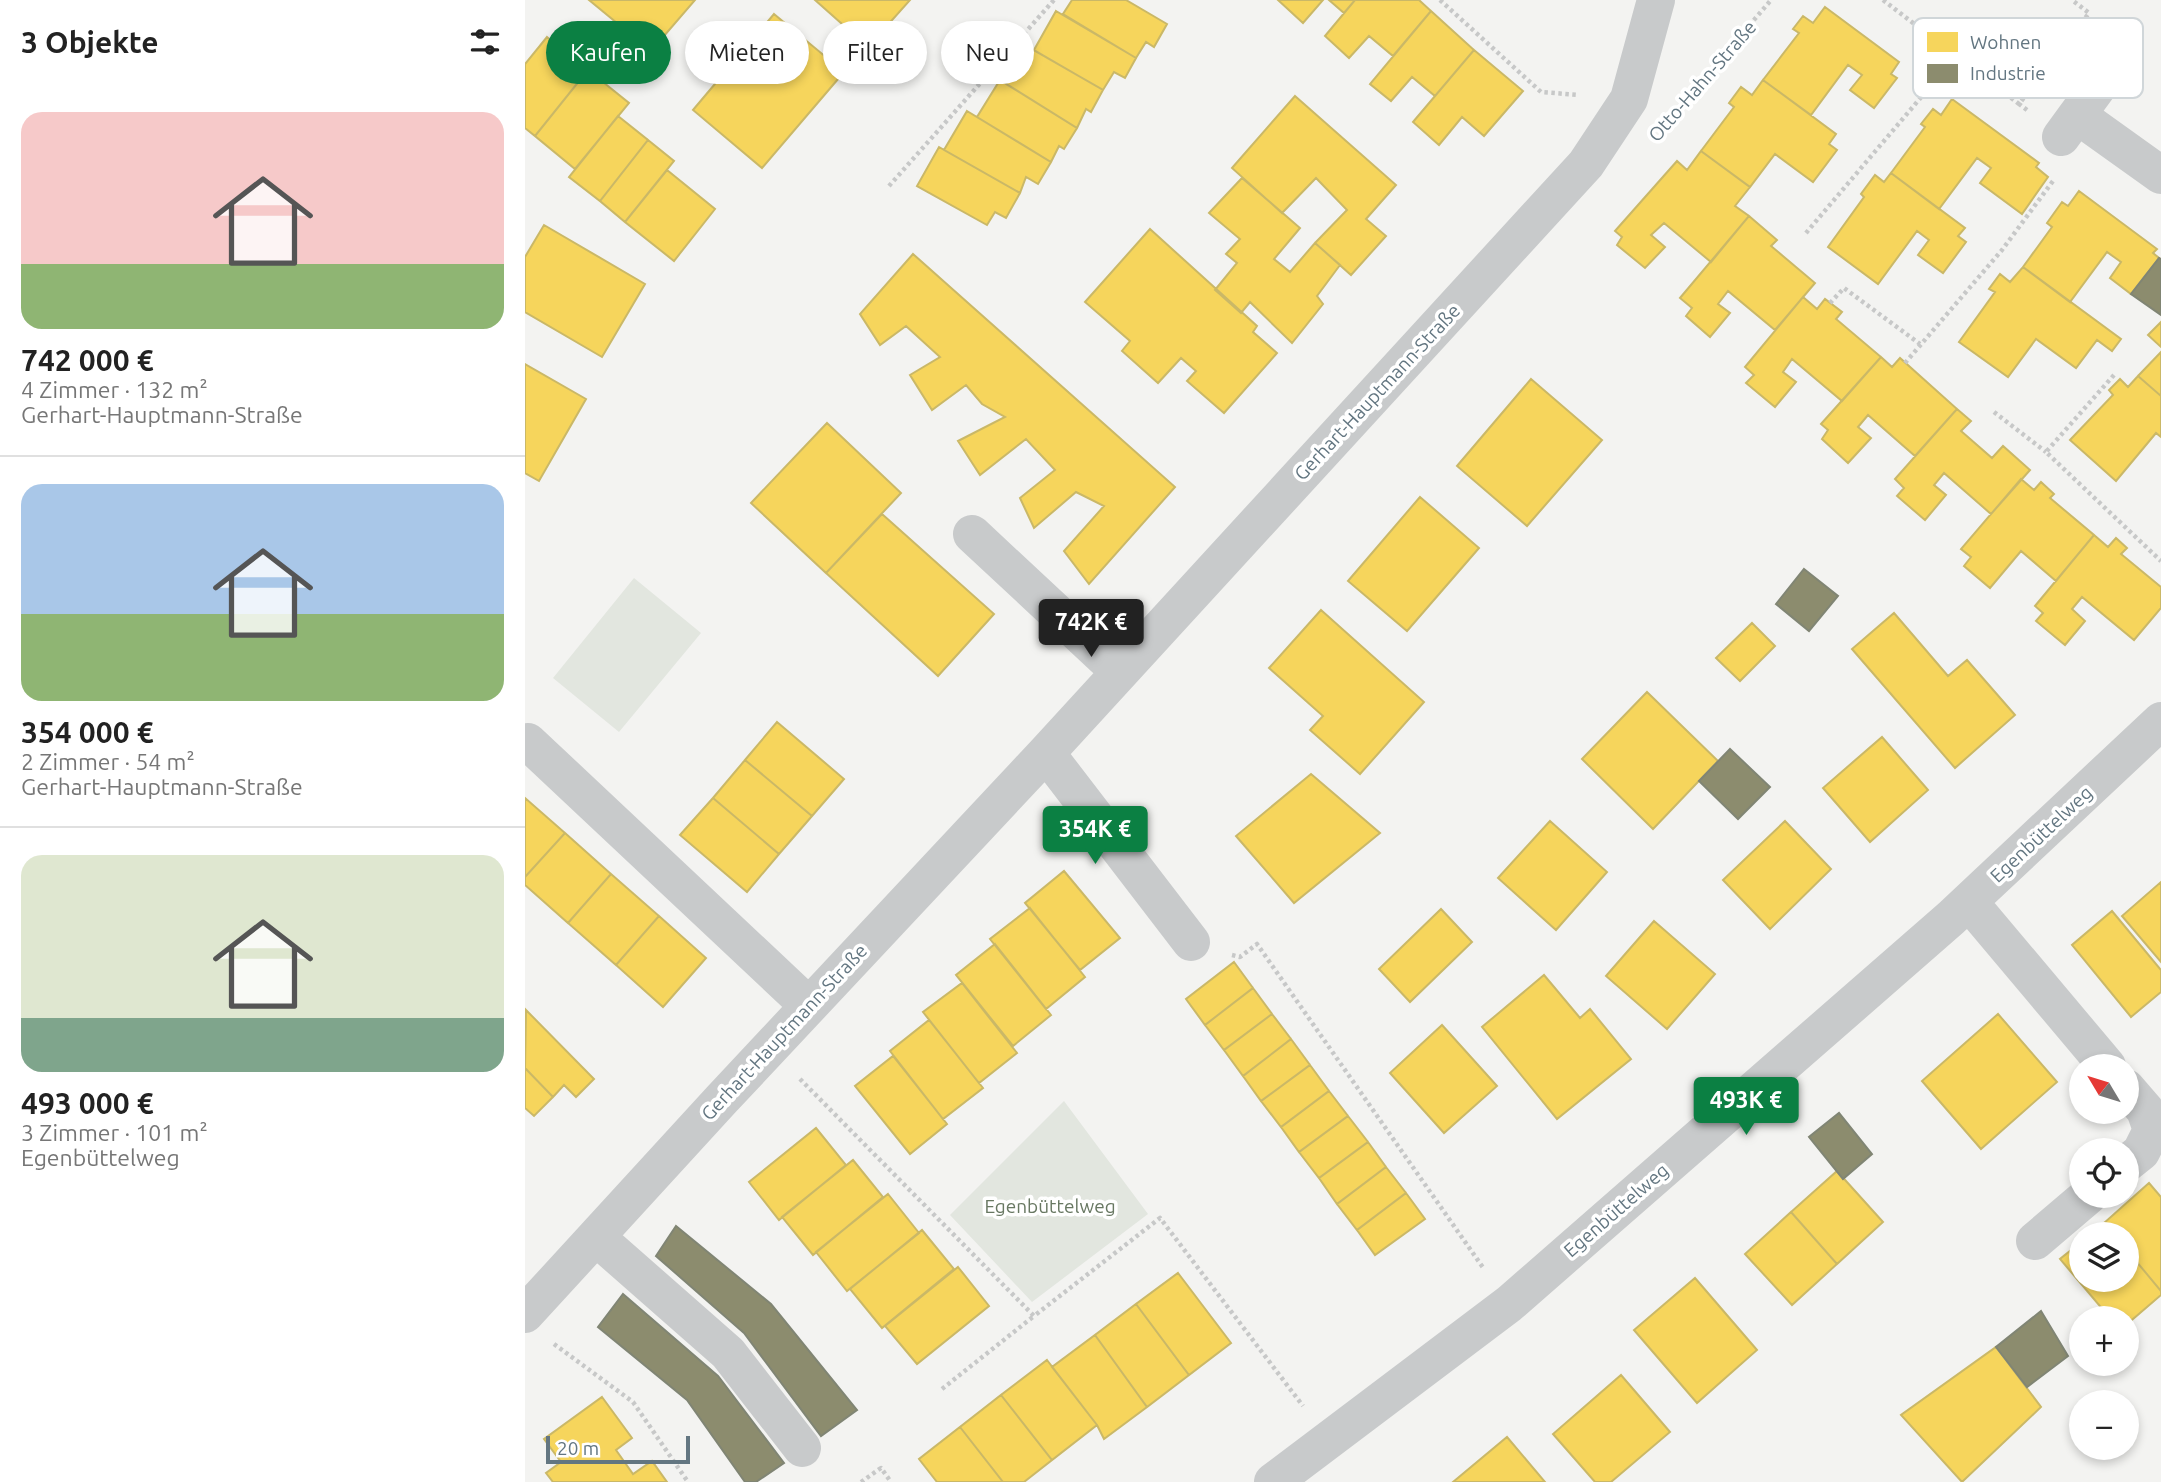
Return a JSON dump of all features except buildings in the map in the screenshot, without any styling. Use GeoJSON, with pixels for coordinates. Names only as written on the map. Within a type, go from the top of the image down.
{"type":"FeatureCollection","features":[{"type":"Feature","properties":{"kind":"street","name":"Gerhart-Hauptmann-Straße"},"geometry":{"type":"LineString","coordinates":[[536,1326],[596,1237],[1046,753],[1586,164],[1629,99],[1656,0]]}},
{"type":"Feature","properties":{"kind":"street"},"geometry":{"type":"LineString","coordinates":[[2094,98],[2077,126],[2161,175]]}},
{"type":"Feature","properties":{"kind":"street"},"geometry":{"type":"LineString","coordinates":[[972,534],[1120,672]]}},
{"type":"Feature","properties":{"kind":"street","name":"Egenbüttelweg"},"geometry":{"type":"LineString","coordinates":[[1273,1482],[1509,1304],[1969,902],[2161,721]]}},
{"type":"Feature","properties":{"kind":"street"},"geometry":{"type":"LineString","coordinates":[[528,742],[809,1006]]}},
{"type":"Feature","properties":{"kind":"street"},"geometry":{"type":"LineString","coordinates":[[1046,753],[1191,943]]}},
{"type":"Feature","properties":{"kind":"street"},"geometry":{"type":"LineString","coordinates":[[1969,902],[2097,1054]]}},
{"type":"Feature","properties":{"kind":"street"},"geometry":{"type":"LineString","coordinates":[[2139,1103],[2145,1110],[2152,1130],[2139,1153]]}},
{"type":"Feature","properties":{"kind":"street"},"geometry":{"type":"LineString","coordinates":[[2035,1241],[2074,1208]]}},
{"type":"Feature","properties":{"kind":"street"},"geometry":{"type":"LineString","coordinates":[[596,1237],[728,1353],[802,1448]]}},
{"type":"Feature","properties":{"kind":"path"},"geometry":{"type":"LineString","coordinates":[[889,186],[1054,0]]}},
{"type":"Feature","properties":{"kind":"path"},"geometry":{"type":"LineString","coordinates":[[1440,0],[1541,92],[1629,99]]}},
{"type":"Feature","properties":{"kind":"path","name":"Otto-Hahn-Straße"},"geometry":{"type":"LineString","coordinates":[[1665,125],[1771,0]]}},
{"type":"Feature","properties":{"kind":"path"},"geometry":{"type":"LineString","coordinates":[[1883,0],[1913,23]]}},
{"type":"Feature","properties":{"kind":"path"},"geometry":{"type":"LineString","coordinates":[[2072,0],[2088,13]]}},
{"type":"Feature","properties":{"kind":"path"},"geometry":{"type":"LineString","coordinates":[[1806,233],[1920,98]]}},
{"type":"Feature","properties":{"kind":"path"},"geometry":{"type":"LineString","coordinates":[[2011,98],[2019,104]]}},
{"type":"Feature","properties":{"kind":"path"},"geometry":{"type":"LineString","coordinates":[[1905,362],[2002,250],[2077,126]]}},
{"type":"Feature","properties":{"kind":"path"},"geometry":{"type":"LineString","coordinates":[[1831,303],[1844,288],[1920,344]]}},
{"type":"Feature","properties":{"kind":"path"},"geometry":{"type":"LineString","coordinates":[[2046,452],[2114,375]]}},
{"type":"Feature","properties":{"kind":"path"},"geometry":{"type":"LineString","coordinates":[[1994,412],[2046,452],[2161,561]]}},
{"type":"Feature","properties":{"kind":"path"},"geometry":{"type":"LineString","coordinates":[[1191,943],[1240,957],[1257,944],[1509,1304]]}},
{"type":"Feature","properties":{"kind":"path"},"geometry":{"type":"LineString","coordinates":[[770,1048],[1034,1316]]}},
{"type":"Feature","properties":{"kind":"path"},"geometry":{"type":"LineString","coordinates":[[942,1389],[1160,1218],[1329,1440]]}},
{"type":"Feature","properties":{"kind":"path"},"geometry":{"type":"LineString","coordinates":[[536,1326],[633,1402],[688,1482]]}},
{"type":"Feature","properties":{"kind":"path"},"geometry":{"type":"LineString","coordinates":[[861,1482],[881,1468],[891,1482]]}},
{"type":"Feature","properties":{"kind":"green space"},"geometry":{"type":"Polygon","coordinates":[[[634,578],[701,633],[619,732],[553,678],[634,578]]]}},
{"type":"Feature","properties":{"kind":"green space","name":"Egenbüttelweg"},"geometry":{"type":"Polygon","coordinates":[[[1064,1101],[1148,1214],[1032,1302],[950,1215],[1064,1101]]]}}]}
